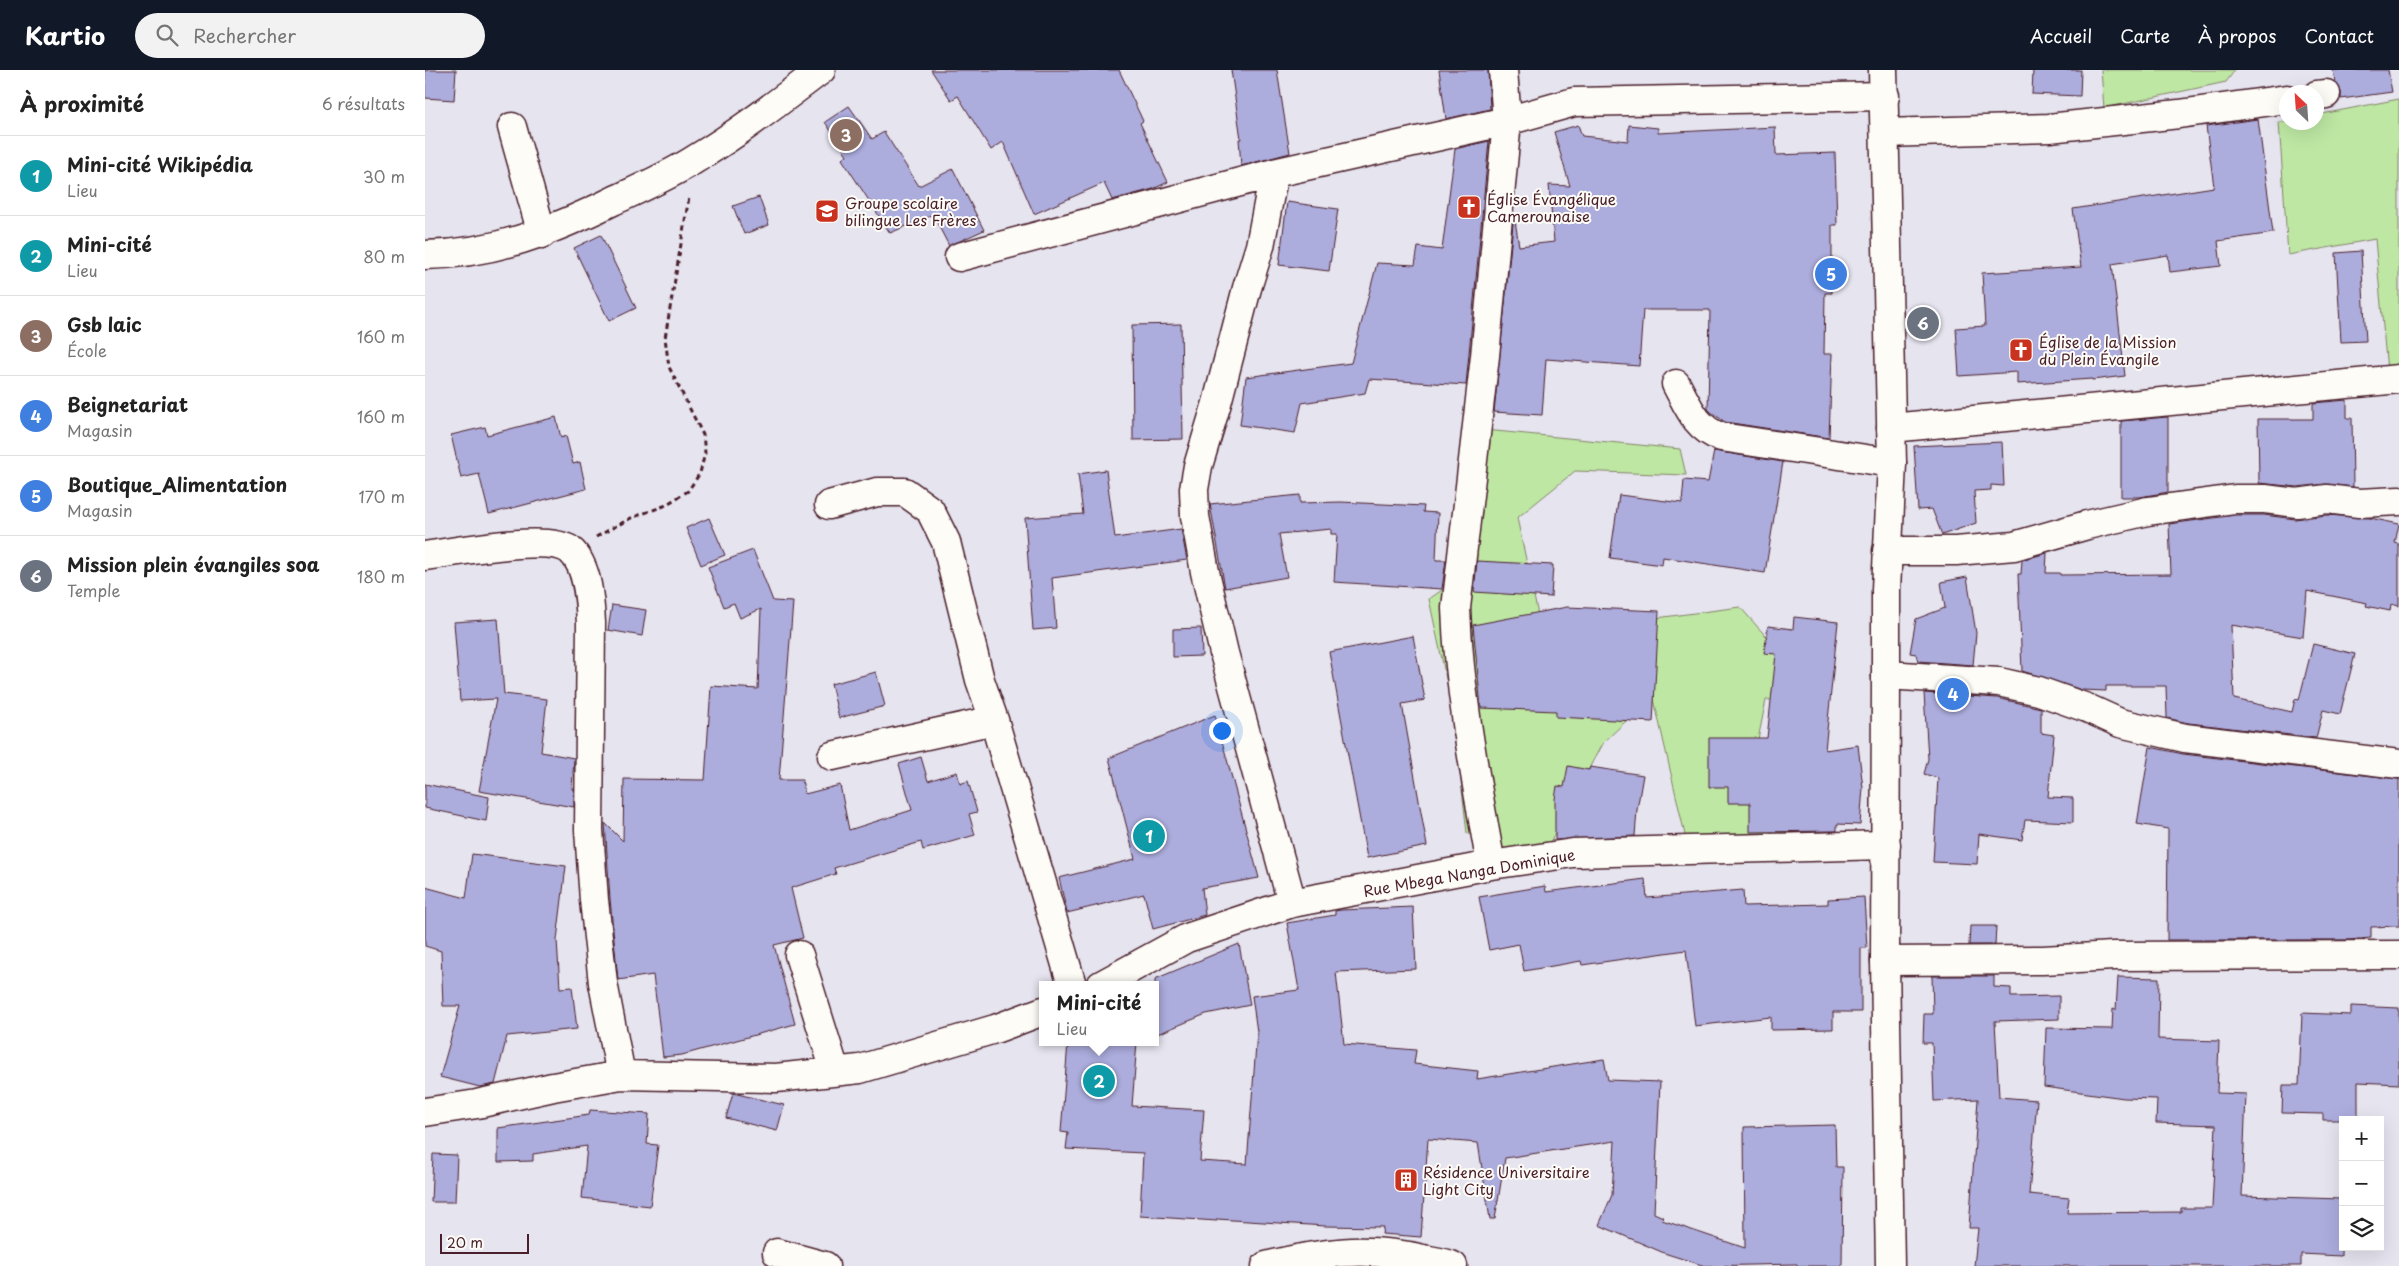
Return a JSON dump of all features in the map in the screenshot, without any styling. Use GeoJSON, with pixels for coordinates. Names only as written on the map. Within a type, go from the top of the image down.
{"type":"FeatureCollection","features":[{"type":"Feature","properties":{"kind":"street"},"geometry":{"type":"LineString","coordinates":[[425,255],[493,247],[542,234],[695,160],[767,111],[821,70]]}},
{"type":"Feature","properties":{"kind":"street"},"geometry":{"type":"LineString","coordinates":[[1491,865],[1471,757],[1457,648],[1456,608],[1485,356],[1507,121],[1503,70]]}},
{"type":"Feature","properties":{"kind":"street"},"geometry":{"type":"LineString","coordinates":[[959,257],[1274,173],[1507,121],[1574,102],[1884,83],[1892,463],[1887,551],[1885,961],[1890,1266]]}},
{"type":"Feature","properties":{"kind":"street"},"geometry":{"type":"LineString","coordinates":[[1885,133],[2049,128],[2179,114],[2279,100]]}},
{"type":"Feature","properties":{"kind":"street"},"geometry":{"type":"LineString","coordinates":[[512,127],[542,234]]}},
{"type":"Feature","properties":{"kind":"street"},"geometry":{"type":"LineString","coordinates":[[1274,173],[1261,246],[1247,288],[1217,403],[1198,466],[1194,489],[1195,516],[1205,572],[1224,653],[1292,903]]}},
{"type":"Feature","properties":{"kind":"street"},"geometry":{"type":"LineString","coordinates":[[1891,428],[2399,379]]}},
{"type":"Feature","properties":{"kind":"street"},"geometry":{"type":"LineString","coordinates":[[1676,384],[1699,423],[1707,432],[1721,437],[1892,463]]}},
{"type":"Feature","properties":{"kind":"street"},"geometry":{"type":"LineString","coordinates":[[829,505],[877,492],[905,492],[930,510],[946,542],[980,680],[994,720],[1071,981]]}},
{"type":"Feature","properties":{"kind":"street"},"geometry":{"type":"LineString","coordinates":[[1887,551],[1956,551],[2014,546],[2087,525],[2148,511],[2235,499],[2265,499],[2297,503],[2327,499],[2359,503],[2399,501]]}},
{"type":"Feature","properties":{"kind":"street"},"geometry":{"type":"LineString","coordinates":[[425,556],[525,543],[550,544],[570,550],[583,572],[589,597],[591,623],[589,830],[593,900],[603,983],[621,1074]]}},
{"type":"Feature","properties":{"kind":"street"},"geometry":{"type":"LineString","coordinates":[[1886,675],[1999,682],[2055,696],[2120,723],[2185,738],[2399,764]]}},
{"type":"Feature","properties":{"kind":"street"},"geometry":{"type":"LineString","coordinates":[[832,756],[994,720]]}},
{"type":"Feature","properties":{"kind":"street","name":"Rue Mbega Nanga Dominique"},"geometry":{"type":"LineString","coordinates":[[1108,981],[1187,938],[1292,903],[1491,865],[1582,853],[1886,846]]}},
{"type":"Feature","properties":{"kind":"street"},"geometry":{"type":"LineString","coordinates":[[799,955],[835,1071]]}},
{"type":"Feature","properties":{"kind":"street"},"geometry":{"type":"LineString","coordinates":[[1885,961],[2043,960],[2113,956],[2399,955]]}},
{"type":"Feature","properties":{"kind":"street"},"geometry":{"type":"LineString","coordinates":[[425,1112],[477,1104],[553,1086],[621,1074],[776,1078],[860,1068],[908,1056],[995,1029],[1039,1012]]}},
{"type":"Feature","properties":{"kind":"street"},"geometry":{"type":"LineString","coordinates":[[1266,1266],[1298,1258],[1345,1251],[1396,1252],[1453,1266]]}},
{"type":"Feature","properties":{"kind":"street"},"geometry":{"type":"LineString","coordinates":[[777,1253],[825,1266]]}},
{"type":"Feature","properties":{"kind":"path"},"geometry":{"type":"LineString","coordinates":[[570,550],[631,518],[664,506],[688,491],[700,473],[705,453],[703,435],[669,367],[665,338],[695,160]]}},
{"type":"Feature","properties":{"kind":"green space"},"geometry":{"type":"Polygon","coordinates":[[[2101,70],[2235,70],[2226,82],[2104,108],[2101,70]]]}},
{"type":"Feature","properties":{"kind":"green space"},"geometry":{"type":"Polygon","coordinates":[[[2399,99],[2399,381],[2388,382],[2375,239],[2288,255],[2280,130],[2324,130],[2324,114],[2399,99]]]}},
{"type":"Feature","properties":{"kind":"green space"},"geometry":{"type":"Polygon","coordinates":[[[1485,430],[1680,449],[1686,475],[1575,471],[1517,518],[1542,633],[1740,607],[1794,668],[1827,698],[1766,700],[1752,769],[1835,809],[1778,847],[1688,848],[1653,695],[1602,744],[1545,852],[1508,852],[1467,833],[1453,711],[1429,599],[1476,567],[1485,430]]]}},
{"type":"Feature","properties":{"kind":"building"},"geometry":{"type":"Polygon","coordinates":[[[425,70],[456,70],[454,100],[425,98],[425,70]]]}},
{"type":"Feature","properties":{"kind":"building"},"geometry":{"type":"Polygon","coordinates":[[[931,70],[1119,70],[1143,121],[1140,123],[1168,182],[1153,189],[1112,200],[1104,183],[1034,214],[1003,142],[991,150],[958,96],[951,100],[931,70]]]}},
{"type":"Feature","properties":{"kind":"building"},"geometry":{"type":"Polygon","coordinates":[[[1231,70],[1277,70],[1290,153],[1241,166],[1239,139],[1241,139],[1231,70]]]}},
{"type":"Feature","properties":{"kind":"building"},"geometry":{"type":"Polygon","coordinates":[[[1439,70],[1488,70],[1490,109],[1446,119],[1439,70]]]}},
{"type":"Feature","properties":{"kind":"building"},"geometry":{"type":"Polygon","coordinates":[[[2033,70],[2081,70],[2080,96],[2032,94],[2033,70]]]}},
{"type":"Feature","properties":{"kind":"building"},"geometry":{"type":"Polygon","coordinates":[[[2333,70],[2388,70],[2392,92],[2341,99],[2341,92],[2335,82],[2333,70]]]}},
{"type":"Feature","properties":{"kind":"building"},"geometry":{"type":"Polygon","coordinates":[[[849,106],[872,139],[884,132],[919,186],[953,169],[984,230],[949,246],[933,215],[890,233],[842,159],[847,155],[825,122],[849,106]]]}},
{"type":"Feature","properties":{"kind":"building"},"geometry":{"type":"Polygon","coordinates":[[[2258,119],[2273,233],[2218,241],[2221,266],[2170,272],[2168,255],[2112,264],[2125,376],[2092,380],[2017,384],[2017,372],[1959,376],[1956,328],[1985,326],[1982,273],[2081,267],[2073,209],[2214,187],[2206,126],[2258,119]]]}},
{"type":"Feature","properties":{"kind":"building"},"geometry":{"type":"Polygon","coordinates":[[[1578,125],[1582,136],[1628,141],[1629,125],[1658,128],[1658,133],[1775,127],[1776,155],[1835,153],[1837,225],[1832,225],[1832,293],[1825,293],[1824,354],[1832,354],[1829,438],[1725,422],[1708,409],[1710,310],[1643,310],[1639,366],[1546,359],[1542,415],[1494,412],[1514,214],[1519,246],[1554,242],[1549,185],[1570,186],[1554,132],[1578,125]]]}},
{"type":"Feature","properties":{"kind":"building"},"geometry":{"type":"Polygon","coordinates":[[[1489,141],[1466,385],[1369,379],[1365,393],[1302,403],[1295,433],[1240,425],[1246,377],[1351,363],[1377,263],[1415,265],[1418,247],[1442,250],[1455,149],[1489,141]]]}},
{"type":"Feature","properties":{"kind":"building"},"geometry":{"type":"Polygon","coordinates":[[[759,197],[769,225],[744,234],[733,206],[759,197]]]}},
{"type":"Feature","properties":{"kind":"building"},"geometry":{"type":"Polygon","coordinates":[[[1287,202],[1338,209],[1329,271],[1279,265],[1287,202]]]}},
{"type":"Feature","properties":{"kind":"building"},"geometry":{"type":"Polygon","coordinates":[[[601,235],[636,308],[609,321],[574,248],[601,235]]]}},
{"type":"Feature","properties":{"kind":"building"},"geometry":{"type":"Polygon","coordinates":[[[2361,251],[2366,341],[2341,342],[2336,253],[2361,251]]]}},
{"type":"Feature","properties":{"kind":"building"},"geometry":{"type":"Polygon","coordinates":[[[1181,324],[1183,439],[1133,440],[1132,325],[1181,324]]]}},
{"type":"Feature","properties":{"kind":"building"},"geometry":{"type":"Polygon","coordinates":[[[2347,400],[2347,418],[2352,418],[2353,487],[2325,484],[2297,487],[2259,483],[2258,419],[2313,419],[2313,403],[2347,400]]]}},
{"type":"Feature","properties":{"kind":"building"},"geometry":{"type":"Polygon","coordinates":[[[556,417],[561,438],[566,436],[573,464],[580,462],[586,489],[489,514],[479,474],[461,478],[451,435],[485,427],[487,435],[556,417]]]}},
{"type":"Feature","properties":{"kind":"building"},"geometry":{"type":"Polygon","coordinates":[[[2168,417],[2168,492],[2140,497],[2121,497],[2121,421],[2168,417]]]}},
{"type":"Feature","properties":{"kind":"building"},"geometry":{"type":"Polygon","coordinates":[[[2002,442],[2004,486],[1991,485],[1991,490],[1974,491],[1976,523],[1942,535],[1932,509],[1918,510],[1914,446],[2002,442]]]}},
{"type":"Feature","properties":{"kind":"building"},"geometry":{"type":"Polygon","coordinates":[[[1714,451],[1783,462],[1765,573],[1663,557],[1662,565],[1610,558],[1619,495],[1682,503],[1684,480],[1708,482],[1714,451]]]}},
{"type":"Feature","properties":{"kind":"building"},"geometry":{"type":"Polygon","coordinates":[[[1106,470],[1115,538],[1181,529],[1187,560],[1052,578],[1056,628],[1033,630],[1025,518],[1083,514],[1078,474],[1106,470]]]}},
{"type":"Feature","properties":{"kind":"building"},"geometry":{"type":"Polygon","coordinates":[[[1300,495],[1300,503],[1341,502],[1424,506],[1423,512],[1438,513],[1436,560],[1446,560],[1442,589],[1334,582],[1337,534],[1331,534],[1331,529],[1279,534],[1287,577],[1225,588],[1210,504],[1300,495]]]}},
{"type":"Feature","properties":{"kind":"building"},"geometry":{"type":"Polygon","coordinates":[[[2236,515],[2264,515],[2295,519],[2327,515],[2370,518],[2399,524],[2395,543],[2399,544],[2399,606],[2391,604],[2390,611],[2366,606],[2367,603],[2307,591],[2303,637],[2231,625],[2234,699],[2292,712],[2295,699],[2299,700],[2313,644],[2355,654],[2340,714],[2323,710],[2316,738],[2188,723],[2167,718],[2166,686],[2106,686],[2106,691],[2082,690],[2022,671],[2018,574],[2021,574],[2022,560],[2047,553],[2046,573],[2060,573],[2060,575],[2171,574],[2169,524],[2236,515]]]}},
{"type":"Feature","properties":{"kind":"building"},"geometry":{"type":"Polygon","coordinates":[[[709,518],[725,555],[701,565],[686,528],[709,518]]]}},
{"type":"Feature","properties":{"kind":"building"},"geometry":{"type":"Polygon","coordinates":[[[753,550],[773,601],[793,602],[779,780],[802,780],[805,794],[840,785],[849,830],[912,810],[899,764],[921,757],[928,781],[957,772],[960,784],[968,781],[977,812],[969,814],[975,835],[923,850],[921,842],[834,868],[836,874],[791,888],[803,938],[774,945],[795,1024],[682,1055],[663,1057],[653,975],[618,980],[605,823],[623,841],[624,779],[705,780],[711,686],[758,689],[761,609],[740,618],[734,603],[724,607],[708,567],[753,550]]]}},
{"type":"Feature","properties":{"kind":"building"},"geometry":{"type":"Polygon","coordinates":[[[1477,561],[1553,565],[1551,597],[1474,592],[1477,561]]]}},
{"type":"Feature","properties":{"kind":"building"},"geometry":{"type":"Polygon","coordinates":[[[1967,577],[1976,633],[1973,665],[1918,661],[1916,654],[1910,653],[1916,619],[1945,608],[1941,582],[1967,577]]]}},
{"type":"Feature","properties":{"kind":"building"},"geometry":{"type":"Polygon","coordinates":[[[612,605],[646,610],[642,636],[608,630],[612,605]]]}},
{"type":"Feature","properties":{"kind":"building"},"geometry":{"type":"Polygon","coordinates":[[[1567,607],[1659,611],[1653,722],[1556,717],[1556,711],[1481,708],[1473,625],[1567,607]]]}},
{"type":"Feature","properties":{"kind":"building"},"geometry":{"type":"Polygon","coordinates":[[[1794,617],[1838,622],[1825,750],[1858,745],[1863,788],[1860,825],[1837,824],[1837,831],[1750,832],[1750,803],[1728,803],[1728,787],[1709,787],[1709,738],[1767,738],[1776,654],[1764,653],[1768,626],[1793,629],[1794,617]]]}},
{"type":"Feature","properties":{"kind":"building"},"geometry":{"type":"Polygon","coordinates":[[[498,619],[504,694],[547,699],[541,752],[574,758],[572,789],[574,791],[574,807],[479,791],[496,699],[460,701],[454,622],[498,619]]]}},
{"type":"Feature","properties":{"kind":"building"},"geometry":{"type":"Polygon","coordinates":[[[1201,628],[1202,656],[1173,657],[1173,629],[1201,628]]]}},
{"type":"Feature","properties":{"kind":"building"},"geometry":{"type":"Polygon","coordinates":[[[1413,636],[1425,700],[1402,704],[1427,846],[1367,858],[1329,652],[1413,636]]]}},
{"type":"Feature","properties":{"kind":"building"},"geometry":{"type":"Polygon","coordinates":[[[876,672],[885,706],[839,718],[831,684],[876,672]]]}},
{"type":"Feature","properties":{"kind":"building"},"geometry":{"type":"Polygon","coordinates":[[[1924,693],[1997,698],[2041,708],[2041,733],[2054,735],[2048,797],[2073,798],[2073,822],[2025,820],[2022,840],[1979,834],[1977,864],[1933,862],[1938,778],[1924,774],[1928,759],[1924,693]]]}},
{"type":"Feature","properties":{"kind":"building"},"geometry":{"type":"Polygon","coordinates":[[[1215,715],[1259,878],[1202,888],[1205,915],[1153,929],[1144,894],[1067,913],[1059,878],[1135,859],[1109,758],[1215,715]]]}},
{"type":"Feature","properties":{"kind":"building"},"geometry":{"type":"Polygon","coordinates":[[[2150,747],[2183,754],[2399,779],[2399,926],[2371,927],[2371,938],[2349,940],[2167,940],[2168,829],[2137,824],[2150,747]]]}},
{"type":"Feature","properties":{"kind":"building"},"geometry":{"type":"Polygon","coordinates":[[[1568,766],[1589,770],[1590,767],[1643,775],[1635,836],[1555,840],[1555,799],[1557,786],[1564,787],[1568,766]]]}},
{"type":"Feature","properties":{"kind":"building"},"geometry":{"type":"Polygon","coordinates":[[[425,784],[489,797],[486,821],[425,808],[425,784]]]}},
{"type":"Feature","properties":{"kind":"building"},"geometry":{"type":"Polygon","coordinates":[[[472,854],[566,866],[557,940],[560,988],[572,987],[577,1029],[507,1036],[495,1084],[480,1087],[440,1077],[460,1006],[443,1006],[441,951],[425,946],[425,887],[466,898],[472,854]]]}},
{"type":"Feature","properties":{"kind":"building"},"geometry":{"type":"Polygon","coordinates":[[[1645,879],[1647,898],[1743,890],[1744,906],[1828,904],[1828,899],[1864,897],[1867,948],[1861,948],[1861,1012],[1833,1012],[1833,1029],[1771,1030],[1771,1017],[1695,1026],[1686,950],[1582,965],[1581,961],[1524,971],[1519,944],[1489,950],[1479,897],[1545,886],[1546,892],[1645,879]]]}},
{"type":"Feature","properties":{"kind":"building"},"geometry":{"type":"Polygon","coordinates":[[[1413,907],[1416,969],[1336,972],[1344,1044],[1416,1050],[1414,1064],[1478,1071],[1477,1079],[1604,1059],[1608,1080],[1660,1082],[1654,1213],[1663,1217],[1662,1220],[1745,1248],[1744,1127],[1835,1125],[1836,1167],[1843,1167],[1842,1266],[1797,1266],[1797,1264],[1705,1266],[1664,1253],[1599,1225],[1612,1195],[1615,1141],[1505,1158],[1495,1219],[1490,1219],[1478,1143],[1428,1139],[1421,1237],[1382,1234],[1383,1227],[1325,1226],[1140,1216],[1143,1153],[1066,1149],[1068,1133],[1061,1132],[1068,1046],[1137,1046],[1132,1106],[1204,1110],[1200,1161],[1247,1164],[1257,1032],[1252,996],[1299,990],[1287,923],[1335,915],[1335,911],[1413,907]]]}},
{"type":"Feature","properties":{"kind":"building"},"geometry":{"type":"Polygon","coordinates":[[[1970,926],[1996,926],[1995,945],[1969,945],[1970,926]]]}},
{"type":"Feature","properties":{"kind":"building"},"geometry":{"type":"Polygon","coordinates":[[[1239,944],[1250,1005],[1206,1014],[1159,1033],[1159,981],[1155,981],[1155,979],[1239,944]]]}},
{"type":"Feature","properties":{"kind":"building"},"geometry":{"type":"Polygon","coordinates":[[[1932,976],[1994,976],[1994,987],[2011,988],[2011,997],[2059,996],[2059,1019],[1995,1021],[1999,1097],[2037,1100],[2029,1194],[2069,1198],[2067,1213],[2181,1212],[2181,1208],[2212,1208],[2216,1125],[2156,1123],[2157,1099],[2124,1098],[2044,1087],[2046,1028],[2112,1029],[2113,1009],[2116,1010],[2118,977],[2159,978],[2158,1039],[2219,1041],[2217,1093],[2246,1094],[2242,1196],[2339,1199],[2339,1251],[2341,1251],[2341,1256],[2301,1254],[2301,1266],[1974,1266],[1978,1228],[1969,1228],[1978,1099],[1934,1101],[1932,1043],[1923,1043],[1924,1014],[1933,1014],[1932,976]]]}},
{"type":"Feature","properties":{"kind":"building"},"geometry":{"type":"Polygon","coordinates":[[[2351,1006],[2399,1008],[2399,1084],[2358,1082],[2358,1116],[2339,1116],[2339,1120],[2323,1120],[2323,1114],[2282,1113],[2283,1085],[2299,1085],[2302,1013],[2351,1015],[2351,1006]]]}},
{"type":"Feature","properties":{"kind":"building"},"geometry":{"type":"Polygon","coordinates":[[[733,1093],[784,1105],[777,1131],[726,1118],[733,1093]]]}},
{"type":"Feature","properties":{"kind":"building"},"geometry":{"type":"Polygon","coordinates":[[[590,1110],[649,1114],[647,1144],[658,1145],[650,1206],[582,1198],[587,1146],[533,1154],[533,1161],[498,1162],[498,1128],[589,1115],[590,1110]]]}},
{"type":"Feature","properties":{"kind":"building"},"geometry":{"type":"Polygon","coordinates":[[[433,1154],[457,1155],[455,1202],[431,1202],[433,1154]]]}},
{"type":"Feature","properties":{"kind":"place","name":"Gsb laic"},"geometry":{"type":"Point","coordinates":[846,135]}},
{"type":"Feature","properties":{"kind":"place","name":"Église Évangélique Camerounaise"},"geometry":{"type":"Point","coordinates":[1469,207]}},
{"type":"Feature","properties":{"kind":"place","name":"Groupe scolaire bilingue Les Frères"},"geometry":{"type":"Point","coordinates":[827,211]}},
{"type":"Feature","properties":{"kind":"place","name":"Boutique_Alimentation"},"geometry":{"type":"Point","coordinates":[1831,274]}},
{"type":"Feature","properties":{"kind":"place","name":"Mission plein évangiles soa"},"geometry":{"type":"Point","coordinates":[1923,323]}},
{"type":"Feature","properties":{"kind":"place","name":"Église de la Mission du Plein Évangile"},"geometry":{"type":"Point","coordinates":[2021,350]}},
{"type":"Feature","properties":{"kind":"place","name":"Beignetariat"},"geometry":{"type":"Point","coordinates":[1953,694]}},
{"type":"Feature","properties":{"kind":"place","name":"Mini-cité Wikipédia"},"geometry":{"type":"Point","coordinates":[1149,836]}},
{"type":"Feature","properties":{"kind":"place","name":"Mini-cité"},"geometry":{"type":"Point","coordinates":[1099,1081]}},
{"type":"Feature","properties":{"kind":"place","name":"Résidence Universitaire Light City"},"geometry":{"type":"Point","coordinates":[1406,1180]}}]}
